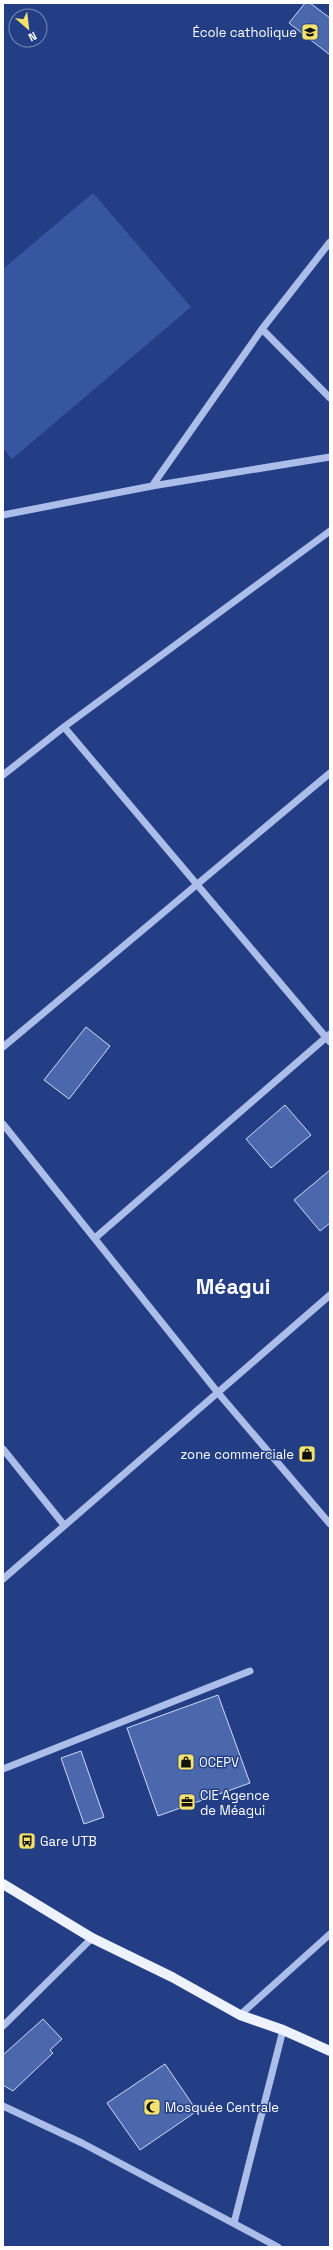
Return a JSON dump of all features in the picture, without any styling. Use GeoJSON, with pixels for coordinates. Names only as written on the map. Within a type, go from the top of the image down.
{"type":"FeatureCollection","features":[{"type":"Feature","properties":{"kind":"main road"},"geometry":{"type":"LineString","coordinates":[[3,1884],[92,1938],[172,1976],[240,2015],[283,2030],[330,2051]]}},
{"type":"Feature","properties":{"kind":"street"},"geometry":{"type":"LineString","coordinates":[[152,486],[262,329],[330,242]]}},
{"type":"Feature","properties":{"kind":"street"},"geometry":{"type":"LineString","coordinates":[[262,329],[330,398]]}},
{"type":"Feature","properties":{"kind":"street"},"geometry":{"type":"LineString","coordinates":[[3,515],[152,486],[330,457]]}},
{"type":"Feature","properties":{"kind":"street"},"geometry":{"type":"LineString","coordinates":[[3,775],[64,727],[330,531]]}},
{"type":"Feature","properties":{"kind":"street"},"geometry":{"type":"LineString","coordinates":[[64,727],[196,886],[329,1038],[95,1238]]}},
{"type":"Feature","properties":{"kind":"street"},"geometry":{"type":"LineString","coordinates":[[3,1047],[330,772]]}},
{"type":"Feature","properties":{"kind":"street"},"geometry":{"type":"LineString","coordinates":[[3,1124],[219,1394],[330,1524]]}},
{"type":"Feature","properties":{"kind":"street"},"geometry":{"type":"LineString","coordinates":[[3,1579],[64,1525],[219,1394],[330,1295]]}},
{"type":"Feature","properties":{"kind":"street"},"geometry":{"type":"LineString","coordinates":[[3,1450],[64,1525]]}},
{"type":"Feature","properties":{"kind":"street"},"geometry":{"type":"LineString","coordinates":[[3,1769],[250,1671]]}},
{"type":"Feature","properties":{"kind":"street"},"geometry":{"type":"LineString","coordinates":[[240,2015],[330,1934]]}},
{"type":"Feature","properties":{"kind":"street"},"geometry":{"type":"LineString","coordinates":[[3,2026],[92,1938]]}},
{"type":"Feature","properties":{"kind":"street"},"geometry":{"type":"LineString","coordinates":[[234,2223],[283,2030]]}},
{"type":"Feature","properties":{"kind":"street"},"geometry":{"type":"LineString","coordinates":[[3,2106],[82,2143],[278,2247]]}},
{"type":"Feature","properties":{"kind":"shaded area"},"geometry":{"type":"Polygon","coordinates":[[[93,193],[191,307],[12,459],[3,448],[3,269],[93,193]]]}},
{"type":"Feature","properties":{"kind":"building"},"geometry":{"type":"Polygon","coordinates":[[[305,3],[310,3],[330,18],[330,55],[289,23],[305,3]]]}},
{"type":"Feature","properties":{"kind":"building"},"geometry":{"type":"Polygon","coordinates":[[[86,1027],[110,1046],[69,1099],[44,1080],[86,1027]]]}},
{"type":"Feature","properties":{"kind":"building"},"geometry":{"type":"Polygon","coordinates":[[[285,1105],[311,1135],[271,1168],[246,1139],[285,1105]]]}},
{"type":"Feature","properties":{"kind":"building"},"geometry":{"type":"Polygon","coordinates":[[[330,1170],[330,1223],[320,1231],[294,1200],[330,1170]]]}},
{"type":"Feature","properties":{"kind":"building"},"geometry":{"type":"Polygon","coordinates":[[[218,1695],[250,1783],[158,1816],[127,1728],[218,1695]]]}},
{"type":"Feature","properties":{"kind":"building"},"geometry":{"type":"Polygon","coordinates":[[[81,1751],[104,1817],[84,1824],[61,1758],[81,1751]]]}},
{"type":"Feature","properties":{"kind":"building"},"geometry":{"type":"Polygon","coordinates":[[[43,2019],[62,2039],[50,2050],[53,2053],[13,2091],[3,2085],[3,2055],[43,2019]]]}},
{"type":"Feature","properties":{"kind":"building","name":"Mosquée Centrale"},"geometry":{"type":"Polygon","coordinates":[[[165,2064],[197,2111],[140,2150],[107,2103],[165,2064]]]}},
{"type":"Feature","properties":{"kind":"place","name":"École catholique"},"geometry":{"type":"Point","coordinates":[310,32]}},
{"type":"Feature","properties":{"kind":"place","name":"zone commerciale"},"geometry":{"type":"Point","coordinates":[307,1454]}},
{"type":"Feature","properties":{"kind":"place","name":"OCEPV"},"geometry":{"type":"Point","coordinates":[186,1762]}},
{"type":"Feature","properties":{"kind":"place","name":"CIE Agence de Méagui"},"geometry":{"type":"Point","coordinates":[187,1802]}},
{"type":"Feature","properties":{"kind":"place","name":"Gare UTB"},"geometry":{"type":"Point","coordinates":[27,1841]}},
{"type":"Feature","properties":{"kind":"place","name":"Mosquée Centrale"},"geometry":{"type":"Point","coordinates":[152,2107]}},
{"type":"Feature","properties":{"kind":"district","name":"Méagui"},"geometry":{"type":"Point","coordinates":[233,1286]}}]}
